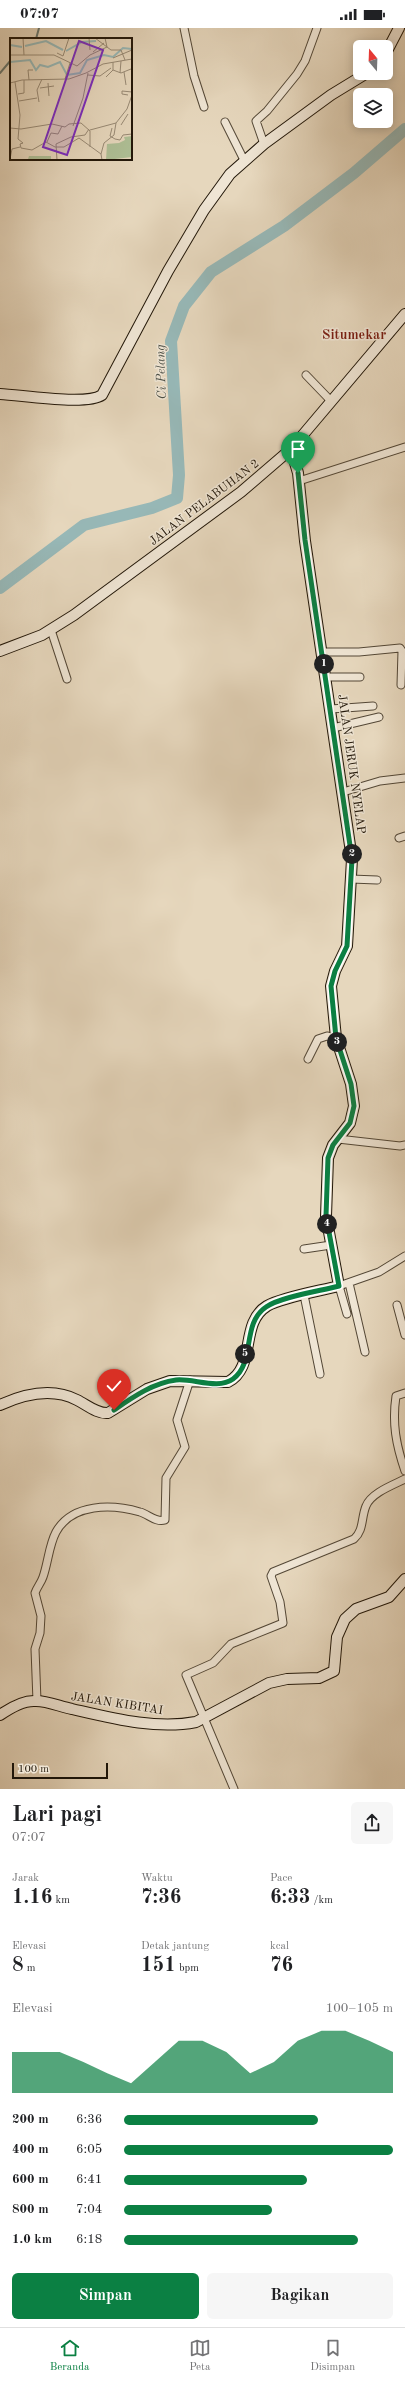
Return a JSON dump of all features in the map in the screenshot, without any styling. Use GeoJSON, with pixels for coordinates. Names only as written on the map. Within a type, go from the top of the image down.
{"type":"FeatureCollection","features":[{"type":"Feature","properties":{"kind":"street"},"geometry":{"type":"LineString","coordinates":[[184,28],[194,76],[204,107]]}},
{"type":"Feature","properties":{"kind":"street"},"geometry":{"type":"LineString","coordinates":[[264,144],[256,121],[267,112],[298,74],[305,61],[317,28]]}},
{"type":"Feature","properties":{"kind":"street"},"geometry":{"type":"LineString","coordinates":[[393,40],[399,28]]}},
{"type":"Feature","properties":{"kind":"street"},"geometry":{"type":"LineString","coordinates":[[0,394],[79,400],[95,398],[102,395],[145,312],[196,224],[220,187],[244,160],[264,144],[356,80]]}},
{"type":"Feature","properties":{"kind":"street"},"geometry":{"type":"LineString","coordinates":[[225,122],[244,160]]}},
{"type":"Feature","properties":{"kind":"street","name":"JALAN PELABUHAN 2"},"geometry":{"type":"LineString","coordinates":[[0,651],[31,640],[51,630],[242,492],[291,449],[405,314]]}},
{"type":"Feature","properties":{"kind":"street"},"geometry":{"type":"LineString","coordinates":[[306,375],[331,401]]}},
{"type":"Feature","properties":{"kind":"street"},"geometry":{"type":"LineString","coordinates":[[299,481],[405,447]]}},
{"type":"Feature","properties":{"kind":"street","name":"JALAN JERUK NYELAP"},"geometry":{"type":"LineString","coordinates":[[291,449],[299,481],[322,652],[344,792],[352,859],[347,946],[331,982],[336,1038],[351,1084],[354,1106],[350,1123],[330,1149],[327,1164],[326,1216],[339,1286]]}},
{"type":"Feature","properties":{"kind":"street"},"geometry":{"type":"LineString","coordinates":[[51,630],[67,679]]}},
{"type":"Feature","properties":{"kind":"street"},"geometry":{"type":"LineString","coordinates":[[322,652],[359,652],[400,648],[402,650],[401,685]]}},
{"type":"Feature","properties":{"kind":"street"},"geometry":{"type":"LineString","coordinates":[[326,676],[360,677]]}},
{"type":"Feature","properties":{"kind":"street"},"geometry":{"type":"LineString","coordinates":[[331,708],[373,706]]}},
{"type":"Feature","properties":{"kind":"street"},"geometry":{"type":"LineString","coordinates":[[333,728],[378,717]]}},
{"type":"Feature","properties":{"kind":"street"},"geometry":{"type":"LineString","coordinates":[[344,792],[374,783],[405,778]]}},
{"type":"Feature","properties":{"kind":"street"},"geometry":{"type":"LineString","coordinates":[[351,879],[377,880]]}},
{"type":"Feature","properties":{"kind":"street"},"geometry":{"type":"LineString","coordinates":[[308,1060],[318,1039],[327,1036],[336,1038]]}},
{"type":"Feature","properties":{"kind":"street"},"geometry":{"type":"LineString","coordinates":[[338,1139],[400,1146],[405,1145]]}},
{"type":"Feature","properties":{"kind":"street"},"geometry":{"type":"LineString","coordinates":[[304,1249],[331,1245]]}},
{"type":"Feature","properties":{"kind":"street"},"geometry":{"type":"LineString","coordinates":[[0,1405],[27,1395],[53,1393],[71,1397],[93,1409],[108,1413],[151,1387],[170,1381],[190,1380],[220,1383],[233,1379],[241,1369],[251,1326],[259,1313],[272,1304],[339,1286],[379,1272],[405,1256]]}},
{"type":"Feature","properties":{"kind":"street"},"geometry":{"type":"LineString","coordinates":[[349,1282],[365,1352]]}},
{"type":"Feature","properties":{"kind":"street"},"geometry":{"type":"LineString","coordinates":[[339,1286],[347,1314]]}},
{"type":"Feature","properties":{"kind":"street"},"geometry":{"type":"LineString","coordinates":[[304,1295],[320,1374]]}},
{"type":"Feature","properties":{"kind":"street"},"geometry":{"type":"LineString","coordinates":[[397,1305],[405,1335]]}},
{"type":"Feature","properties":{"kind":"street"},"geometry":{"type":"LineString","coordinates":[[37,1701],[35,1649],[40,1633],[41,1616],[35,1593],[43,1577],[55,1534],[67,1520],[83,1511],[96,1507],[115,1507],[139,1512],[159,1521],[165,1520],[166,1478],[185,1447],[177,1420],[190,1380]]}},
{"type":"Feature","properties":{"kind":"street"},"geometry":{"type":"LineString","coordinates":[[405,1393],[396,1396],[394,1414],[396,1441],[405,1471]]}},
{"type":"Feature","properties":{"kind":"street"},"geometry":{"type":"LineString","coordinates":[[234,1788],[186,1679],[186,1674],[214,1663],[226,1648],[237,1641],[283,1623],[280,1602],[271,1576],[273,1572],[354,1539],[361,1529],[366,1505],[382,1492],[405,1479]]}},
{"type":"Feature","properties":{"kind":"street","name":"JALAN KIBITAI"},"geometry":{"type":"LineString","coordinates":[[0,1715],[20,1705],[37,1701],[96,1715],[154,1724],[184,1724],[203,1718],[269,1683],[287,1679],[319,1678],[330,1674],[334,1671],[337,1636],[345,1619],[356,1609],[388,1597],[405,1580]]}},
{"type":"Feature","properties":{"kind":"waterway"},"geometry":{"type":"LineString","coordinates":[[36,38],[39,28]]}},
{"type":"Feature","properties":{"kind":"waterway"},"geometry":{"type":"LineString","coordinates":[[0,73],[10,61]]}},
{"type":"Feature","properties":{"kind":"waterway","name":"Ci Pelang"},"geometry":{"type":"LineString","coordinates":[[0,588],[84,525],[152,508],[177,498],[179,475],[171,341],[184,306],[211,272],[284,226],[354,173],[405,129]]}},
{"type":"Feature","properties":{"kind":"district","name":"Situmekar"},"geometry":{"type":"Point","coordinates":[354,334]}},
{"type":"Feature","properties":{"kind":"route"},"geometry":{"type":"LineString","coordinates":[[114,1410],[130,1398],[146,1389],[170,1381],[186,1379],[212,1383],[228,1382],[233,1379],[241,1369],[244,1363],[251,1326],[267,1306],[339,1286],[325,1207],[328,1158],[330,1149],[347,1129],[354,1115],[354,1106],[351,1084],[336,1038],[331,982],[347,946],[352,859],[344,792],[339,773],[330,700],[305,540],[298,473]]}}]}
